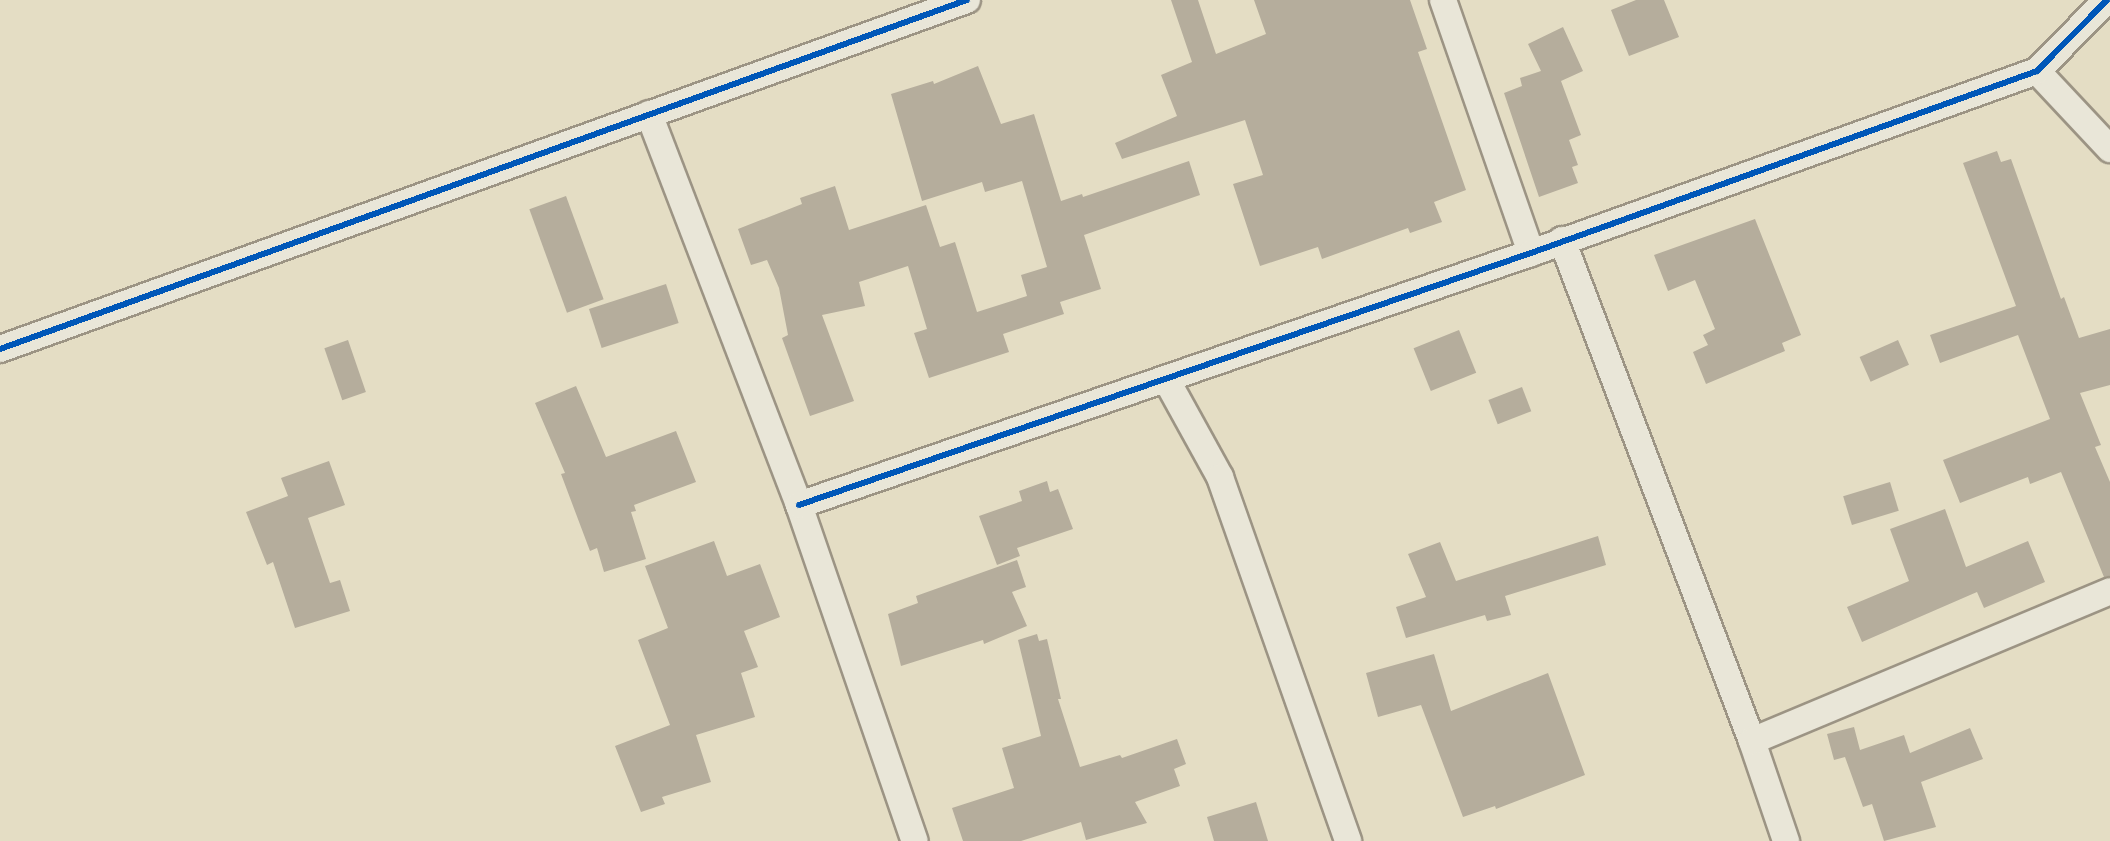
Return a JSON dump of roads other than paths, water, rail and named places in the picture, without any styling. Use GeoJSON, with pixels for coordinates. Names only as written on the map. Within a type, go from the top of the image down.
{"type":"FeatureCollection","features":[{"type":"Feature","properties":{"kind":"street"},"geometry":{"type":"LineString","coordinates":[[0,350],[967,0]]}},
{"type":"Feature","properties":{"kind":"street"},"geometry":{"type":"LineString","coordinates":[[1443,0],[1531,253]]}},
{"type":"Feature","properties":{"kind":"street"},"geometry":{"type":"LineString","coordinates":[[799,505],[1531,253],[2037,71],[2107,0]]}},
{"type":"Feature","properties":{"kind":"street"},"geometry":{"type":"LineString","coordinates":[[2037,71],[2110,149]]}},
{"type":"Feature","properties":{"kind":"street"},"geometry":{"type":"LineString","coordinates":[[649,114],[799,505],[915,841]]}},
{"type":"Feature","properties":{"kind":"street"},"geometry":{"type":"LineString","coordinates":[[1562,240],[1752,741],[1786,841]]}},
{"type":"Feature","properties":{"kind":"street"},"geometry":{"type":"LineString","coordinates":[[1166,379],[1220,477],[1348,841]]}},
{"type":"Feature","properties":{"kind":"street"},"geometry":{"type":"LineString","coordinates":[[1752,741],[2110,591]]}}]}
